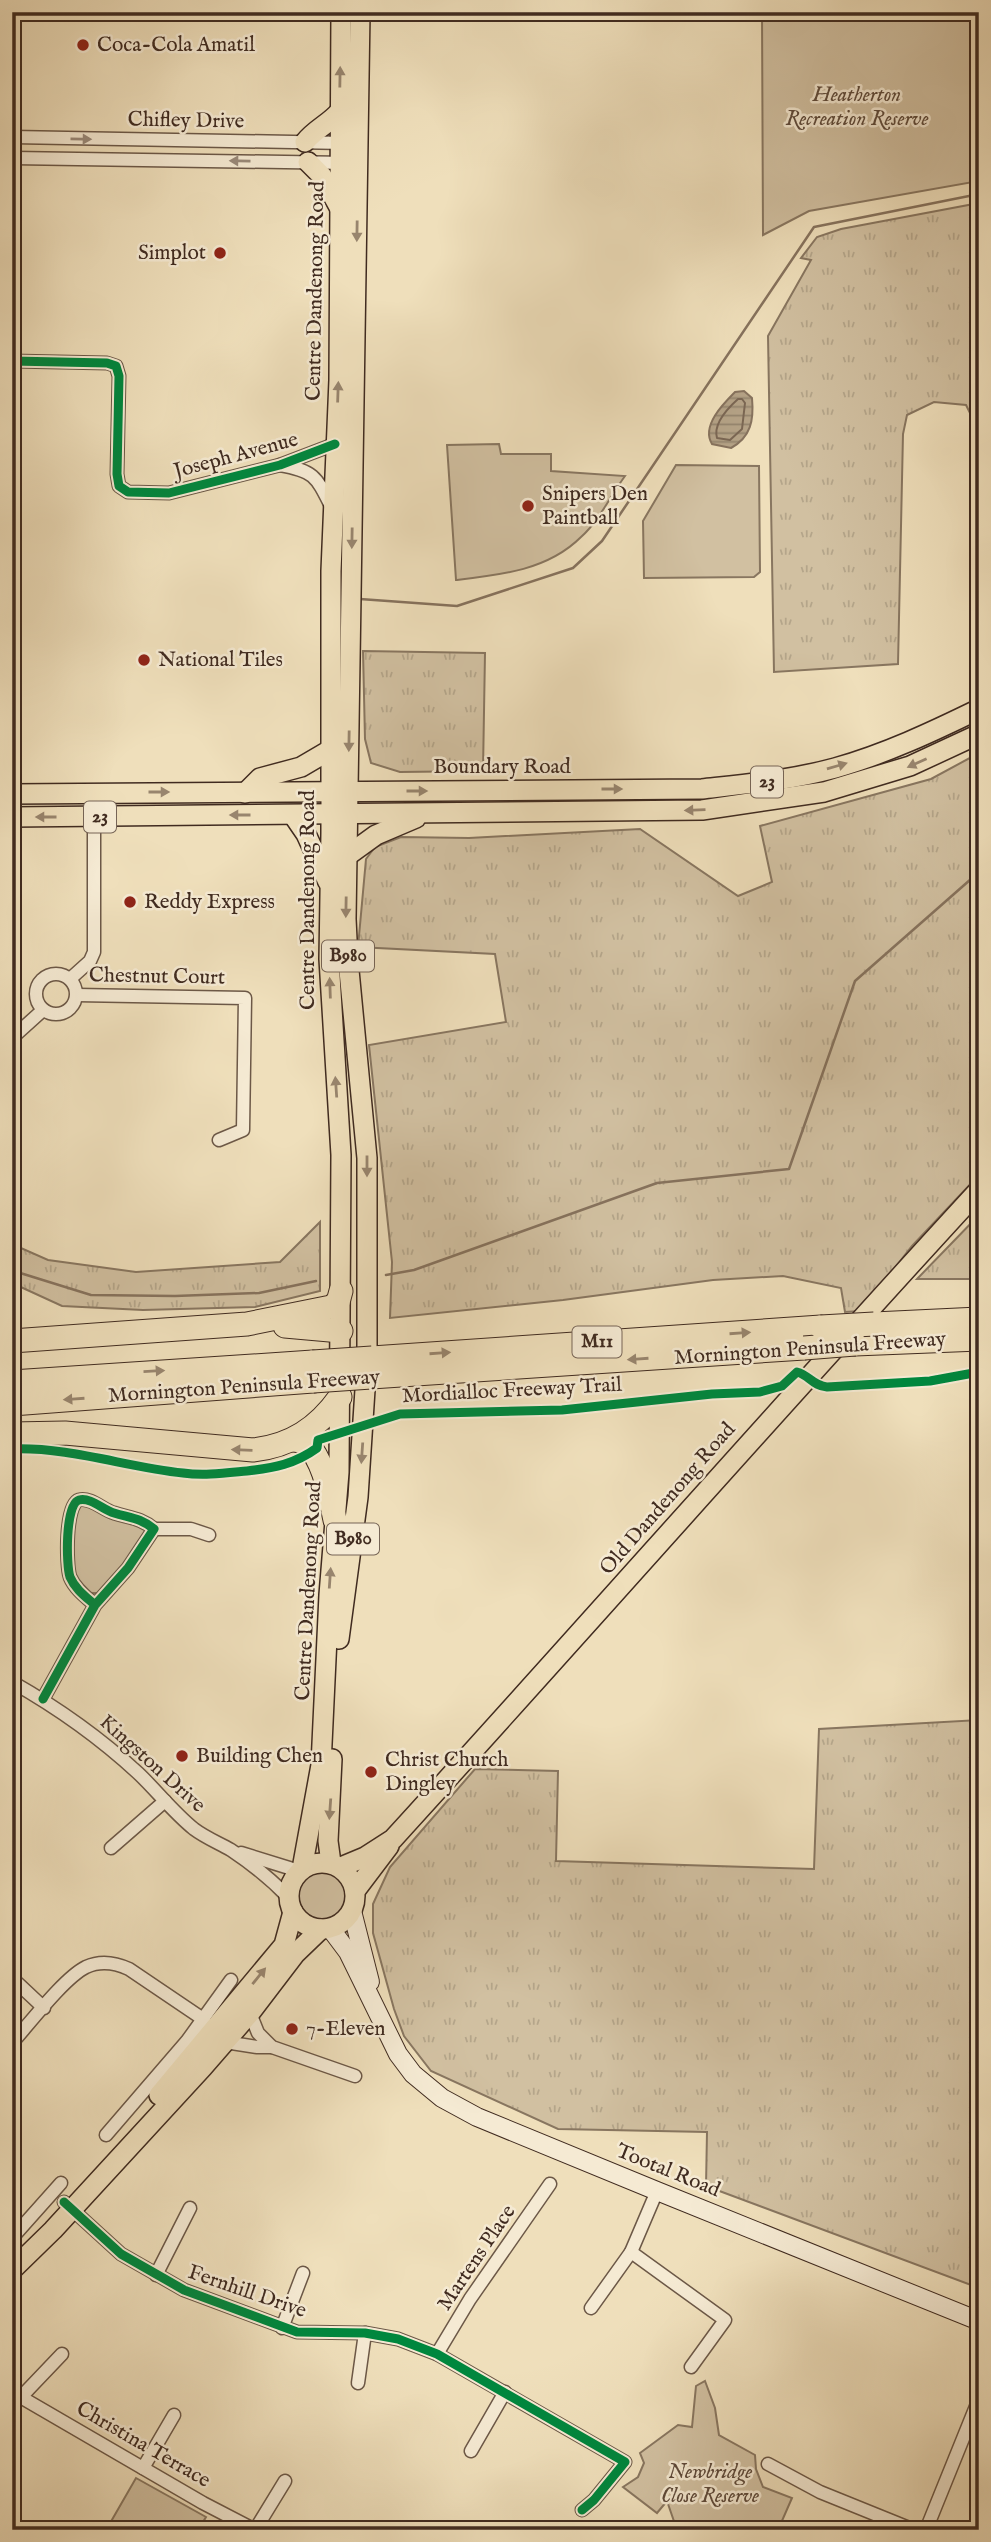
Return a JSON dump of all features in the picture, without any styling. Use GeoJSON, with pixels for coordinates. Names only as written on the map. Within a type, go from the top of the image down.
{"type":"FeatureCollection","features":[{"type":"Feature","properties":{"kind":"highway"},"geometry":{"type":"LineString","coordinates":[[12,1341],[247,1324],[328,1309],[338,1302],[341,1291]]}},
{"type":"Feature","properties":{"kind":"highway","name":"Mornington Peninsula Freeway"},"geometry":{"type":"LineString","coordinates":[[12,1404],[369,1364],[821,1327],[979,1319]]}},
{"type":"Feature","properties":{"kind":"highway"},"geometry":{"type":"LineString","coordinates":[[247,1324],[341,1331]]}},
{"type":"Feature","properties":{"kind":"highway","name":"Mornington Peninsula Freeway"},"geometry":{"type":"LineString","coordinates":[[369,1364],[979,1339]]}},
{"type":"Feature","properties":{"kind":"highway","name":"Mornington Peninsula Freeway"},"geometry":{"type":"LineString","coordinates":[[12,1382],[313,1371]]}},
{"type":"Feature","properties":{"kind":"highway"},"geometry":{"type":"LineString","coordinates":[[12,1434],[65,1433],[243,1450],[271,1447],[293,1440],[321,1420],[340,1397]]}},
{"type":"Feature","properties":{"kind":"highway"},"geometry":{"type":"LineString","coordinates":[[293,1440],[306,1442],[318,1460],[327,1483],[335,1520]]}},
{"type":"Feature","properties":{"kind":"main road","name":"Centre Dandenong Road"},"geometry":{"type":"LineString","coordinates":[[339,791],[330,750],[332,509],[339,380],[339,208],[349,153],[340,111],[341,12]]}},
{"type":"Feature","properties":{"kind":"main road","name":"Centre Dandenong Road"},"geometry":{"type":"LineString","coordinates":[[336,1865],[328,1841],[335,1681],[360,1477],[369,1364],[367,1158],[348,960],[339,814],[349,153],[360,12]]}},
{"type":"Feature","properties":{"kind":"main road"},"geometry":{"type":"LineString","coordinates":[[305,142],[314,131],[327,124],[340,111]]}},
{"type":"Feature","properties":{"kind":"main road"},"geometry":{"type":"LineString","coordinates":[[308,162],[321,176],[339,208]]}},
{"type":"Feature","properties":{"kind":"main road","name":"Boundary Road"},"geometry":{"type":"LineString","coordinates":[[12,794],[702,789],[763,783],[835,768],[902,746],[979,709]]}},
{"type":"Feature","properties":{"kind":"main road","name":"23"},"geometry":{"type":"LineString","coordinates":[[12,817],[702,810],[824,792],[910,766],[979,734]]}},
{"type":"Feature","properties":{"kind":"main road"},"geometry":{"type":"LineString","coordinates":[[245,793],[260,778],[301,767],[330,750]]}},
{"type":"Feature","properties":{"kind":"main road"},"geometry":{"type":"LineString","coordinates":[[96,793],[112,806],[133,816]]}},
{"type":"Feature","properties":{"kind":"main road"},"geometry":{"type":"LineString","coordinates":[[342,853],[376,835],[411,822],[423,813]]}},
{"type":"Feature","properties":{"kind":"main road"},"geometry":{"type":"LineString","coordinates":[[293,815],[306,834],[330,886]]}},
{"type":"Feature","properties":{"kind":"main road","name":"Centre Dandenong Road"},"geometry":{"type":"LineString","coordinates":[[301,1870],[321,1765],[339,1472],[341,1155],[330,991],[330,886],[342,853]]}},
{"type":"Feature","properties":{"kind":"main road","name":"Old Dandenong Road"},"geometry":{"type":"LineString","coordinates":[[336,1865],[365,1857],[393,1839],[599,1613],[806,1377],[979,1190]]}},
{"type":"Feature","properties":{"kind":"main road"},"geometry":{"type":"LineString","coordinates":[[340,1397],[369,1364],[354,1340],[341,1331]]}},
{"type":"Feature","properties":{"kind":"main road","name":"Old Dandenong Road"},"geometry":{"type":"LineString","coordinates":[[354,1901],[393,1839]]}},
{"type":"Feature","properties":{"kind":"main road"},"geometry":{"type":"LineString","coordinates":[[301,1870],[313,1863],[336,1865]]}},
{"type":"Feature","properties":{"kind":"main road","name":"B980"},"geometry":{"type":"LineString","coordinates":[[336,1865],[352,1880],[354,1901]]}},
{"type":"Feature","properties":{"kind":"main road","name":"B980"},"geometry":{"type":"LineString","coordinates":[[291,1905],[291,1883],[301,1870]]}},
{"type":"Feature","properties":{"kind":"main road"},"geometry":{"type":"LineString","coordinates":[[12,2267],[65,2198],[214,2030],[241,2015],[295,1954],[326,1929],[342,1923],[354,1901]]}},
{"type":"Feature","properties":{"kind":"main road","name":"Tootal Road"},"geometry":{"type":"LineString","coordinates":[[354,1901],[378,2014]]}},
{"type":"Feature","properties":{"kind":"main road"},"geometry":{"type":"LineString","coordinates":[[291,1905],[305,1924],[326,1929]]}},
{"type":"Feature","properties":{"kind":"main road"},"geometry":{"type":"LineString","coordinates":[[241,2015],[284,1945],[291,1905]]}},
{"type":"Feature","properties":{"kind":"main road","name":"Tootal Road"},"geometry":{"type":"LineString","coordinates":[[326,1929],[348,1952],[391,2045],[419,2080],[442,2098],[477,2116],[657,2192],[979,2321]]}},
{"type":"Feature","properties":{"kind":"street","name":"Chifley Drive"},"geometry":{"type":"LineString","coordinates":[[13,137],[305,142],[349,153]]}},
{"type":"Feature","properties":{"kind":"street"},"geometry":{"type":"LineString","coordinates":[[13,137],[13,158]]}},
{"type":"Feature","properties":{"kind":"street","name":"Chifley Drive"},"geometry":{"type":"LineString","coordinates":[[13,158],[308,162],[349,153]]}},
{"type":"Feature","properties":{"kind":"street","name":"Joseph Avenue"},"geometry":{"type":"LineString","coordinates":[[12,361],[107,363],[116,366],[119,376],[117,474],[119,486],[128,492],[169,493],[280,465],[335,444]]}},
{"type":"Feature","properties":{"kind":"street","name":"Joseph Avenue"},"geometry":{"type":"LineString","coordinates":[[280,465],[304,470],[317,478],[332,509]]}},
{"type":"Feature","properties":{"kind":"street"},"geometry":{"type":"LineString","coordinates":[[70,979],[90,961],[94,952],[96,793]]}},
{"type":"Feature","properties":{"kind":"street"},"geometry":{"type":"LineString","coordinates":[[57,974],[70,979],[77,995],[71,1008],[66,1013],[52,1014],[43,1010],[36,998],[36,990],[43,978],[57,974]]}},
{"type":"Feature","properties":{"kind":"street","name":"Chestnut Court"},"geometry":{"type":"LineString","coordinates":[[77,995],[245,998],[243,1130],[219,1140]]}},
{"type":"Feature","properties":{"kind":"street"},"geometry":{"type":"LineString","coordinates":[[12,1038],[43,1010]]}},
{"type":"Feature","properties":{"kind":"street"},"geometry":{"type":"LineString","coordinates":[[95,1605],[74,1585],[67,1566],[68,1520],[73,1503],[79,1500],[90,1502],[117,1514],[140,1519],[154,1530],[191,1529],[209,1535]]}},
{"type":"Feature","properties":{"kind":"street"},"geometry":{"type":"LineString","coordinates":[[43,1699],[95,1605],[128,1568],[154,1530]]}},
{"type":"Feature","properties":{"kind":"street","name":"Kingston Drive"},"geometry":{"type":"LineString","coordinates":[[12,1682],[43,1699],[110,1749],[140,1774],[164,1801],[197,1831],[231,1850],[266,1876],[291,1905]]}},
{"type":"Feature","properties":{"kind":"street"},"geometry":{"type":"LineString","coordinates":[[111,1848],[164,1801]]}},
{"type":"Feature","properties":{"kind":"street","name":"Kingston Drive"},"geometry":{"type":"LineString","coordinates":[[231,1850],[301,1870]]}},
{"type":"Feature","properties":{"kind":"street"},"geometry":{"type":"LineString","coordinates":[[12,2043],[80,1971],[93,1965],[111,1963],[129,1969],[214,2030],[257,2047],[272,2047],[355,2076]]}},
{"type":"Feature","properties":{"kind":"street"},"geometry":{"type":"LineString","coordinates":[[12,1978],[44,2008]]}},
{"type":"Feature","properties":{"kind":"street"},"geometry":{"type":"LineString","coordinates":[[106,2135],[187,2042],[214,2030],[231,1980]]}},
{"type":"Feature","properties":{"kind":"street"},"geometry":{"type":"LineString","coordinates":[[241,2015],[272,2047]]}},
{"type":"Feature","properties":{"kind":"street","name":"Martens Place"},"geometry":{"type":"LineString","coordinates":[[437,2354],[470,2299],[550,2184]]}},
{"type":"Feature","properties":{"kind":"street"},"geometry":{"type":"LineString","coordinates":[[591,2308],[631,2252],[657,2192]]}},
{"type":"Feature","properties":{"kind":"street"},"geometry":{"type":"LineString","coordinates":[[12,2238],[65,2198]]}},
{"type":"Feature","properties":{"kind":"street","name":"Fernhill Drive"},"geometry":{"type":"LineString","coordinates":[[65,2198],[121,2254],[184,2290],[282,2328],[317,2333],[365,2333],[398,2339],[437,2354],[625,2462],[594,2500],[582,2510]]}},
{"type":"Feature","properties":{"kind":"street"},"geometry":{"type":"LineString","coordinates":[[156,2275],[190,2208]]}},
{"type":"Feature","properties":{"kind":"street"},"geometry":{"type":"LineString","coordinates":[[631,2252],[725,2320],[691,2367]]}},
{"type":"Feature","properties":{"kind":"street"},"geometry":{"type":"LineString","coordinates":[[282,2328],[303,2273]]}},
{"type":"Feature","properties":{"kind":"street"},"geometry":{"type":"LineString","coordinates":[[358,2383],[365,2333]]}},
{"type":"Feature","properties":{"kind":"street"},"geometry":{"type":"LineString","coordinates":[[17,2395],[62,2354]]}},
{"type":"Feature","properties":{"kind":"street"},"geometry":{"type":"LineString","coordinates":[[471,2451],[505,2392]]}},
{"type":"Feature","properties":{"kind":"street","name":"Christina Terrace"},"geometry":{"type":"LineString","coordinates":[[17,2395],[255,2530]]}},
{"type":"Feature","properties":{"kind":"street"},"geometry":{"type":"LineString","coordinates":[[926,2530],[979,2399]]}},
{"type":"Feature","properties":{"kind":"street"},"geometry":{"type":"LineString","coordinates":[[143,2468],[173,2415]]}},
{"type":"Feature","properties":{"kind":"street"},"geometry":{"type":"LineString","coordinates":[[768,2464],[820,2492],[914,2530]]}},
{"type":"Feature","properties":{"kind":"street"},"geometry":{"type":"LineString","coordinates":[[255,2530],[285,2481]]}},
{"type":"Feature","properties":{"kind":"green space","name":"Heatherton Recreation Reserve"},"geometry":{"type":"Polygon","coordinates":[[[762,12],[979,12],[979,181],[809,211],[763,235],[762,12]]]}},
{"type":"Feature","properties":{"kind":"green space"},"geometry":{"type":"Polygon","coordinates":[[[979,203],[979,448],[977,427],[966,405],[934,402],[907,415],[903,434],[898,664],[774,672],[768,336],[811,260],[801,258],[817,237],[841,229],[979,203]]]}},
{"type":"Feature","properties":{"kind":"green space","name":"Snipers Den Paintball"},"geometry":{"type":"Polygon","coordinates":[[[499,444],[501,454],[551,454],[551,471],[625,476],[587,531],[554,557],[507,573],[456,580],[447,445],[499,444]]]}},
{"type":"Feature","properties":{"kind":"green space","name":"Snipers Den Paintball"},"geometry":{"type":"Polygon","coordinates":[[[676,465],[759,466],[760,572],[754,577],[644,578],[643,521],[676,465]]]}},
{"type":"Feature","properties":{"kind":"green space"},"geometry":{"type":"Polygon","coordinates":[[[363,651],[485,653],[483,771],[400,772],[371,763],[365,739],[363,651]]]}},
{"type":"Feature","properties":{"kind":"green space"},"geometry":{"type":"Polygon","coordinates":[[[979,753],[979,890],[974,895],[979,907],[979,1175],[912,1246],[861,1311],[845,1312],[841,1288],[783,1276],[713,1280],[563,1300],[390,1318],[392,1262],[369,1045],[506,1022],[495,954],[358,947],[366,859],[375,847],[401,837],[469,838],[640,829],[738,896],[772,882],[760,826],[931,779],[979,753]]]}},
{"type":"Feature","properties":{"kind":"green space"},"geometry":{"type":"Polygon","coordinates":[[[979,1215],[979,1279],[917,1279],[979,1215]]]}},
{"type":"Feature","properties":{"kind":"green space"},"geometry":{"type":"Polygon","coordinates":[[[320,1222],[320,1291],[255,1307],[143,1310],[62,1306],[12,1283],[12,1244],[48,1260],[136,1272],[280,1262],[320,1222]]]}},
{"type":"Feature","properties":{"kind":"green space"},"geometry":{"type":"Polygon","coordinates":[[[81,1504],[127,1520],[145,1530],[145,1535],[127,1565],[99,1593],[85,1593],[70,1565],[76,1506],[81,1504]]]}},
{"type":"Feature","properties":{"kind":"green space"},"geometry":{"type":"Polygon","coordinates":[[[979,1720],[970,1942],[979,1943],[979,2288],[706,2186],[707,2132],[558,2129],[431,2071],[404,2036],[373,1933],[373,1904],[390,1867],[475,1769],[558,1771],[556,1861],[814,1869],[819,1729],[979,1720]]]}},
{"type":"Feature","properties":{"kind":"green space"},"geometry":{"type":"Polygon","coordinates":[[[322,1867],[337,1872],[345,1880],[350,1895],[345,1910],[337,1918],[322,1923],[307,1918],[299,1910],[294,1895],[299,1880],[307,1872],[322,1867]]]}},
{"type":"Feature","properties":{"kind":"green space","name":"Newbridge Close Reserve"},"geometry":{"type":"Polygon","coordinates":[[[705,2381],[715,2408],[719,2435],[755,2455],[756,2469],[763,2487],[792,2498],[778,2530],[677,2530],[667,2501],[657,2513],[623,2487],[638,2477],[644,2463],[640,2453],[678,2425],[692,2427],[696,2386],[705,2381]]]}},
{"type":"Feature","properties":{"kind":"green space"},"geometry":{"type":"Polygon","coordinates":[[[136,2478],[206,2517],[198,2530],[117,2530],[109,2525],[136,2478]]]}},
{"type":"Feature","properties":{"kind":"water"},"geometry":{"type":"Polygon","coordinates":[[[744,391],[752,398],[752,421],[747,433],[731,448],[712,444],[709,430],[715,416],[735,392],[744,391]]]}},
{"type":"Feature","properties":{"kind":"waterway"},"geometry":{"type":"LineString","coordinates":[[360,599],[457,606],[573,568],[602,541],[814,227],[979,194]]}},
{"type":"Feature","properties":{"kind":"waterway"},"geometry":{"type":"LineString","coordinates":[[386,1275],[414,1270],[657,1183],[789,1169],[855,981],[979,872]]}},
{"type":"Feature","properties":{"kind":"waterway"},"geometry":{"type":"LineString","coordinates":[[12,1268],[17,1272],[91,1295],[259,1293],[316,1281]]}},
{"type":"Feature","properties":{"kind":"cycle path"},"geometry":{"type":"LineString","coordinates":[[12,361],[107,363],[116,366],[119,376],[117,474],[119,486],[128,492],[169,493],[280,465],[335,444]]}},
{"type":"Feature","properties":{"kind":"cycle path","name":"Mordialloc Freeway Trail"},"geometry":{"type":"LineString","coordinates":[[12,1449],[77,1454],[183,1473],[223,1473],[284,1464],[317,1448],[318,1440],[400,1414],[562,1410],[712,1394],[760,1392],[782,1386],[797,1372],[818,1385],[827,1387],[930,1381],[979,1372]]}},
{"type":"Feature","properties":{"kind":"cycle path"},"geometry":{"type":"LineString","coordinates":[[43,1699],[95,1605],[128,1568],[154,1529],[140,1520],[110,1511],[92,1502],[79,1500],[74,1504],[69,1523],[67,1548],[70,1577],[95,1605]]}},
{"type":"Feature","properties":{"kind":"cycle path"},"geometry":{"type":"LineString","coordinates":[[64,2202],[121,2254],[184,2290],[297,2332],[365,2333],[398,2339],[437,2354],[625,2462],[594,2500],[582,2510]]}},
{"type":"Feature","properties":{"kind":"place","name":"Coca-Cola Amatil"},"geometry":{"type":"Point","coordinates":[83,45]}},
{"type":"Feature","properties":{"kind":"place","name":"Simplot"},"geometry":{"type":"Point","coordinates":[220,253]}},
{"type":"Feature","properties":{"kind":"place","name":"Snipers Den Paintball"},"geometry":{"type":"Point","coordinates":[528,506]}},
{"type":"Feature","properties":{"kind":"place","name":"National Tiles"},"geometry":{"type":"Point","coordinates":[144,660]}},
{"type":"Feature","properties":{"kind":"place","name":"Reddy Express"},"geometry":{"type":"Point","coordinates":[130,902]}},
{"type":"Feature","properties":{"kind":"place","name":"Building Chen"},"geometry":{"type":"Point","coordinates":[182,1756]}},
{"type":"Feature","properties":{"kind":"place","name":"Christ Church Dingley"},"geometry":{"type":"Point","coordinates":[371,1772]}},
{"type":"Feature","properties":{"kind":"place","name":"7-Eleven"},"geometry":{"type":"Point","coordinates":[292,2029]}}]}
